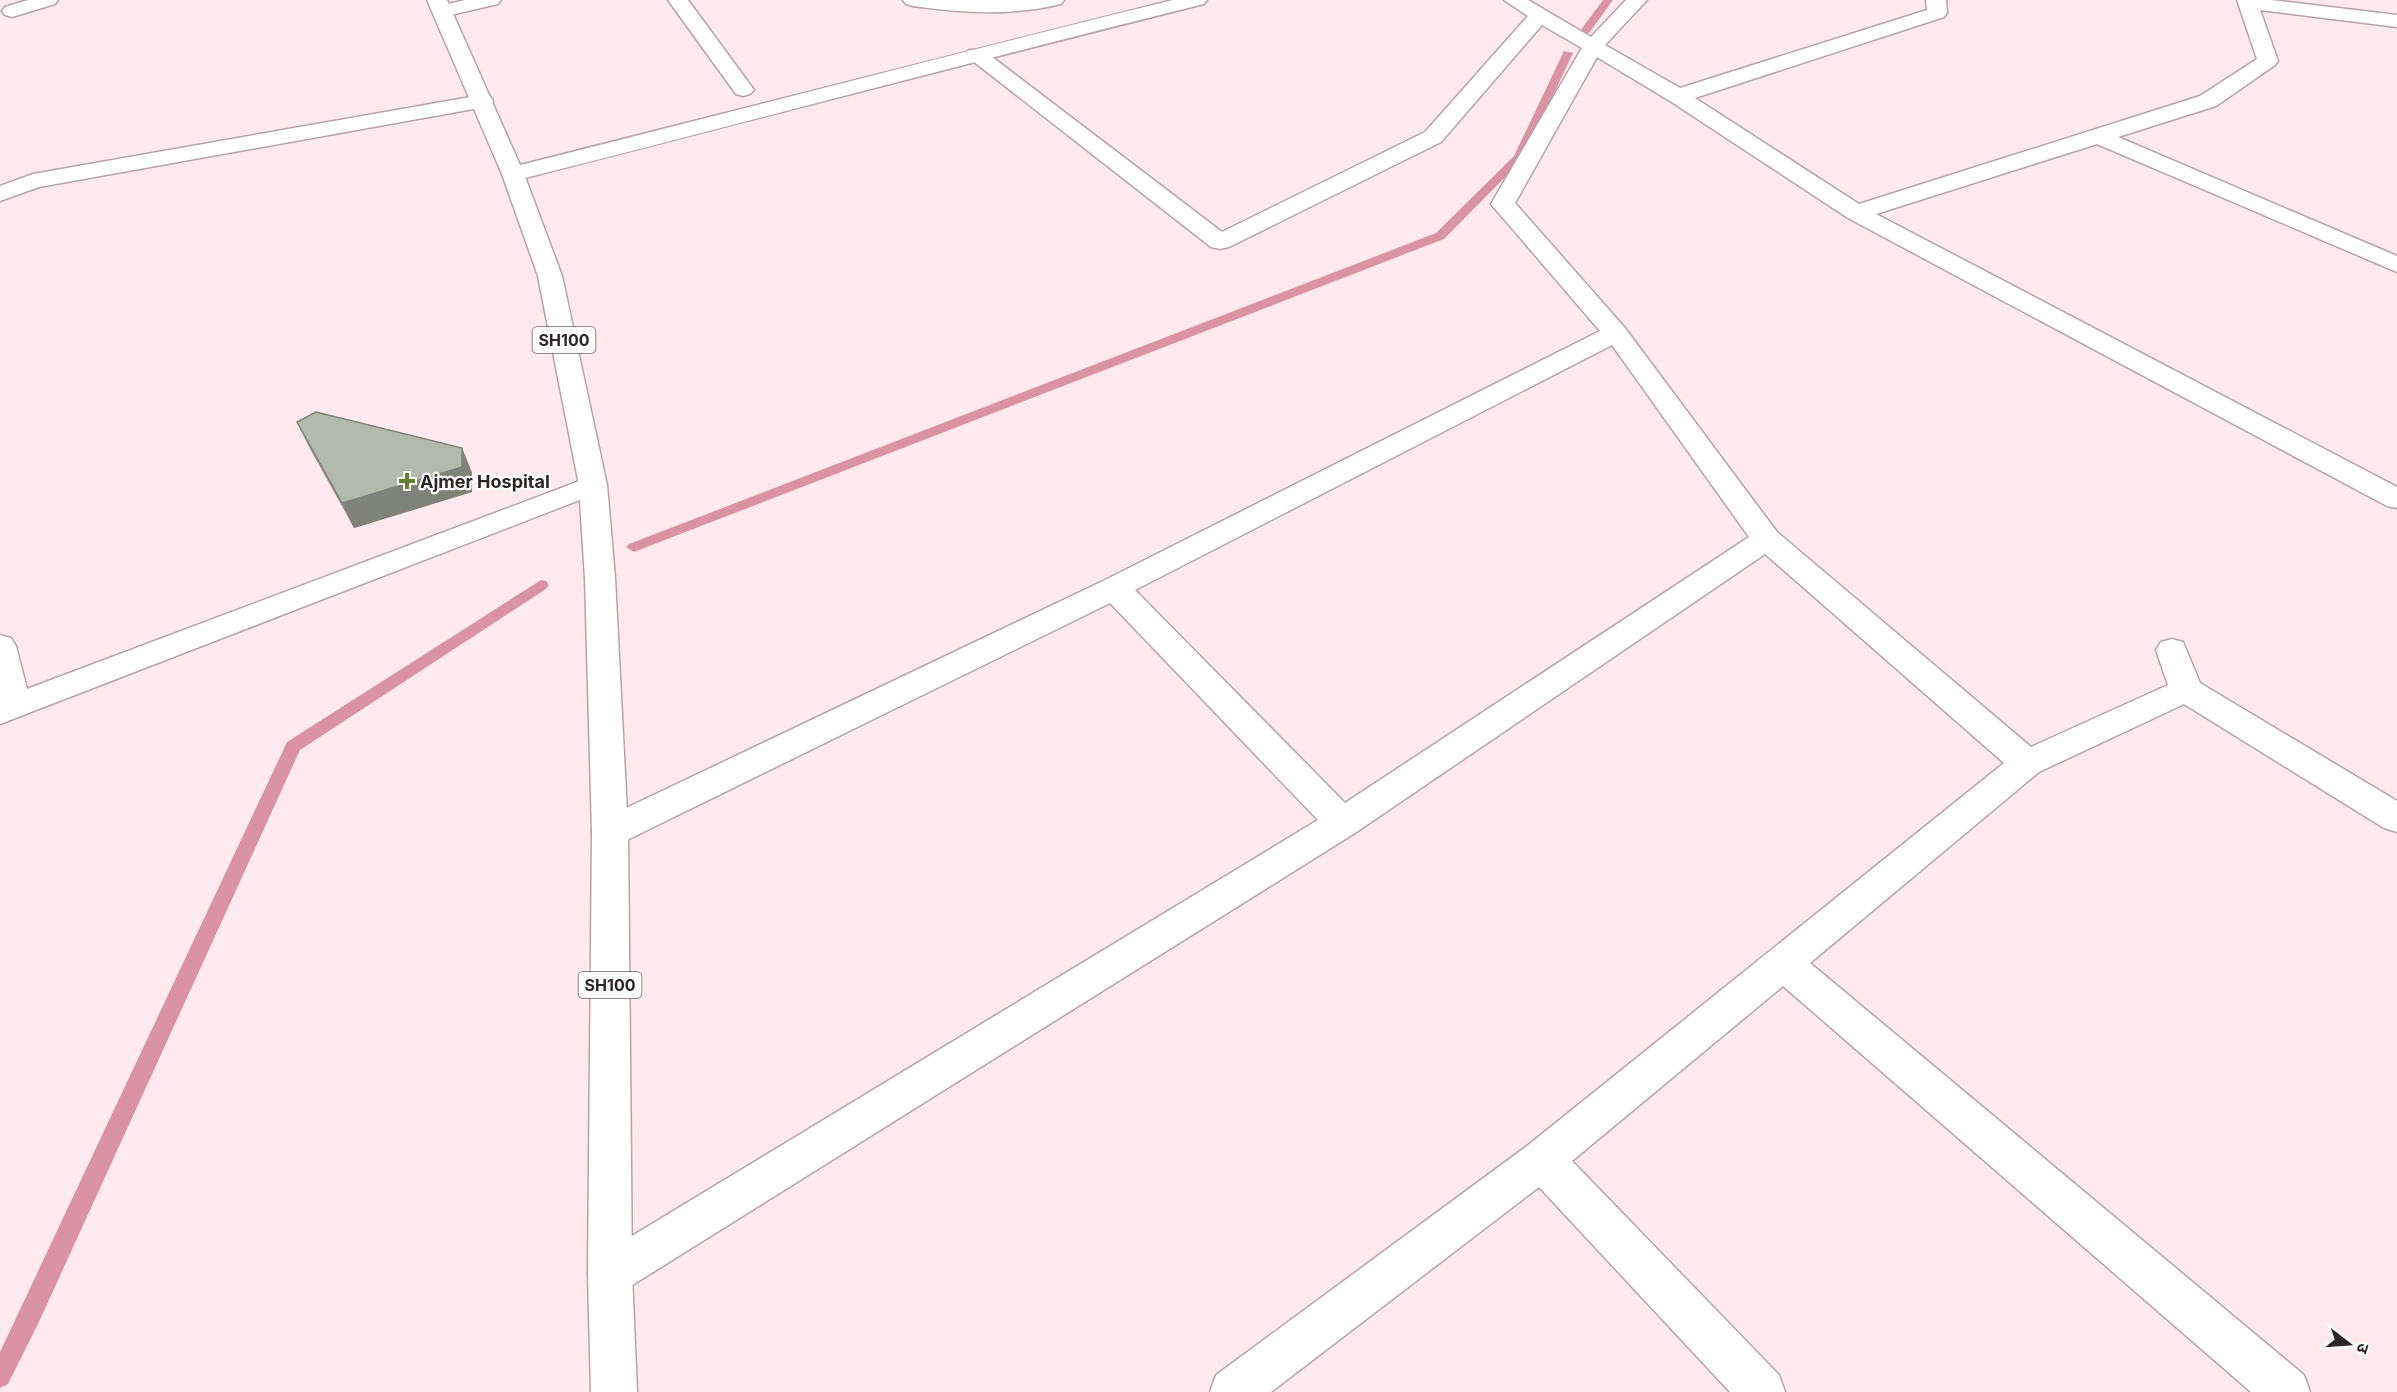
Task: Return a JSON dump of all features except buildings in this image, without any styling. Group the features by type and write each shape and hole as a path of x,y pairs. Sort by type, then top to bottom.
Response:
{"street":[{"path":"4,10 48,0"},
{"path":"490,0 440,5 513,174 870,84 976,54 1197,0"},
{"path":"678,0 743,90"},
{"path":"913,0 969,8 1005,8 1054,0"},
{"path":"1514,0 1678,96 1856,213 2397,499"},
{"path":"1637,0 1594,45 1503,204 1616,333 1766,538 2027,763"},
{"path":"1678,96 1937,13 1936,0"},
{"path":"1856,213 2208,101 2268,61 2248,1 2397,21"},
{"path":"976,54 1220,242 1433,136 1539,16"},
{"path":"0,194 33,180 482,102"},
{"path":"2098,136 2397,265"},
{"name":"SH100","path":"513,174 550,276 594,499 600,578 610,832 610,1274 614,1392"},
{"path":"610,832 1114,588 1616,333"},
{"path":"0,646 8,709 594,499"},
{"path":"610,1274 1342,823 1766,538"},
{"path":"1114,588 1342,823"},
{"path":"2172,650 2186,690 2397,818"},
{"path":"1233,1392 1542,1160 2027,763 2186,690"},
{"path":"1782,963 2287,1392"},
{"path":"1542,1160 1762,1392"}],"waterway":[{"path":"1585,31 1608,0"},
{"path":"634,547 1440,236 1519,157 1568,53"},
{"path":"0,1376 30,1316 293,746 541,585"}],"place":[{"name":"Ajmer Hospital","path":"407,481"}]}
